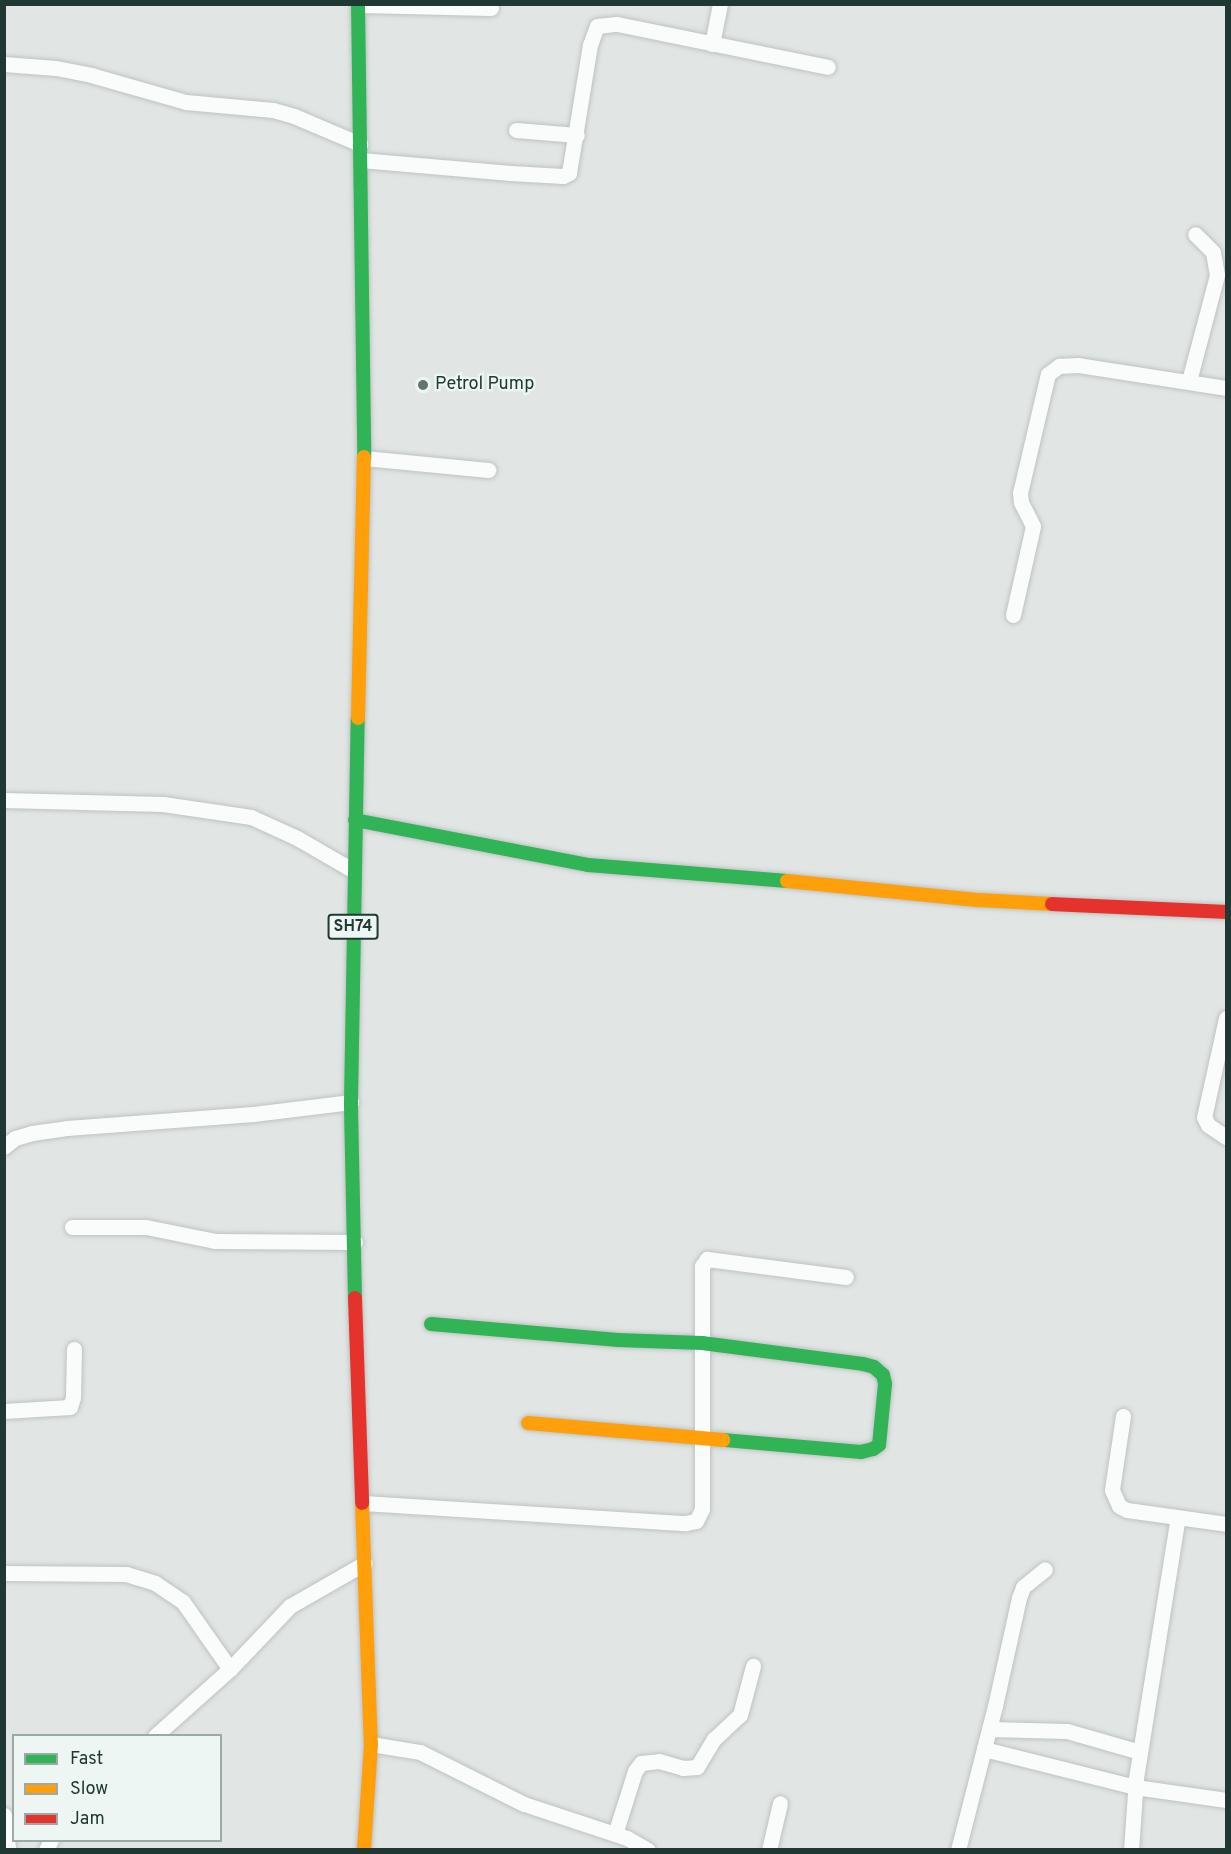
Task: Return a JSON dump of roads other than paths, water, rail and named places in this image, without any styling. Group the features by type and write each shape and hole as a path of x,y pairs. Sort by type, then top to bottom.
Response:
{"main road":[{"name":"SH74","path":"358,4 364,458 351,1102 371,1744 364,1850"},
{"path":"355,820 588,865 779,880 979,900 1227,912"},
{"path":"431,1324 618,1340 702,1343 863,1364 874,1367 883,1375 885,1384 882,1436 879,1445 873,1449 849,1452 702,1437 528,1424"}],"street":[{"path":"358,4 491,8"},
{"path":"712,44 720,4"},
{"path":"361,160 563,176 569,173 572,167 590,45 597,26 617,24 828,67"},
{"path":"4,64 74,72 186,102 273,110 294,116 360,144"},
{"path":"516,130 577,135"},
{"path":"1189,381 1217,274 1213,252 1195,234"},
{"path":"1013,615 1033,526 1020,493 1048,374 1059,366 1078,365 1227,388"},
{"path":"364,458 488,470"},
{"path":"4,800 163,804 251,817 297,838 354,871"},
{"path":"1227,1018 1204,1117 1208,1125 1227,1137"},
{"path":"4,1146 15,1138 32,1133 67,1128 253,1113 351,1102"},
{"path":"72,1227 146,1227 215,1240 355,1242"},
{"path":"363,1503 685,1523 696,1521 702,1509 702,1266 706,1259 846,1277"},
{"path":"4,1411 70,1407 73,1396 74,1350"},
{"path":"1123,1416 1112,1490 1115,1501 1127,1510 1227,1524"},
{"path":"1131,1850 1135,1787 1178,1516"},
{"path":"157,1734 230,1669 290,1606 365,1563"},
{"path":"958,1850 989,1729 1018,1598 1023,1587 1045,1569"},
{"path":"4,1573 126,1574 155,1583 183,1602 230,1669"},
{"path":"615,1834 635,1771 641,1763 659,1761 683,1768 697,1767 714,1739 740,1715 753,1666"},
{"path":"989,1729 1067,1731 1140,1752"},
{"path":"371,1744 420,1752 524,1804 615,1834 648,1850"},
{"path":"984,1749 1135,1787 1227,1800"},
{"path":"769,1850 780,1803"},
{"path":"4,1815 8,1850"}],"place":[{"name":"Petrol Pump","path":"423,385"}]}
